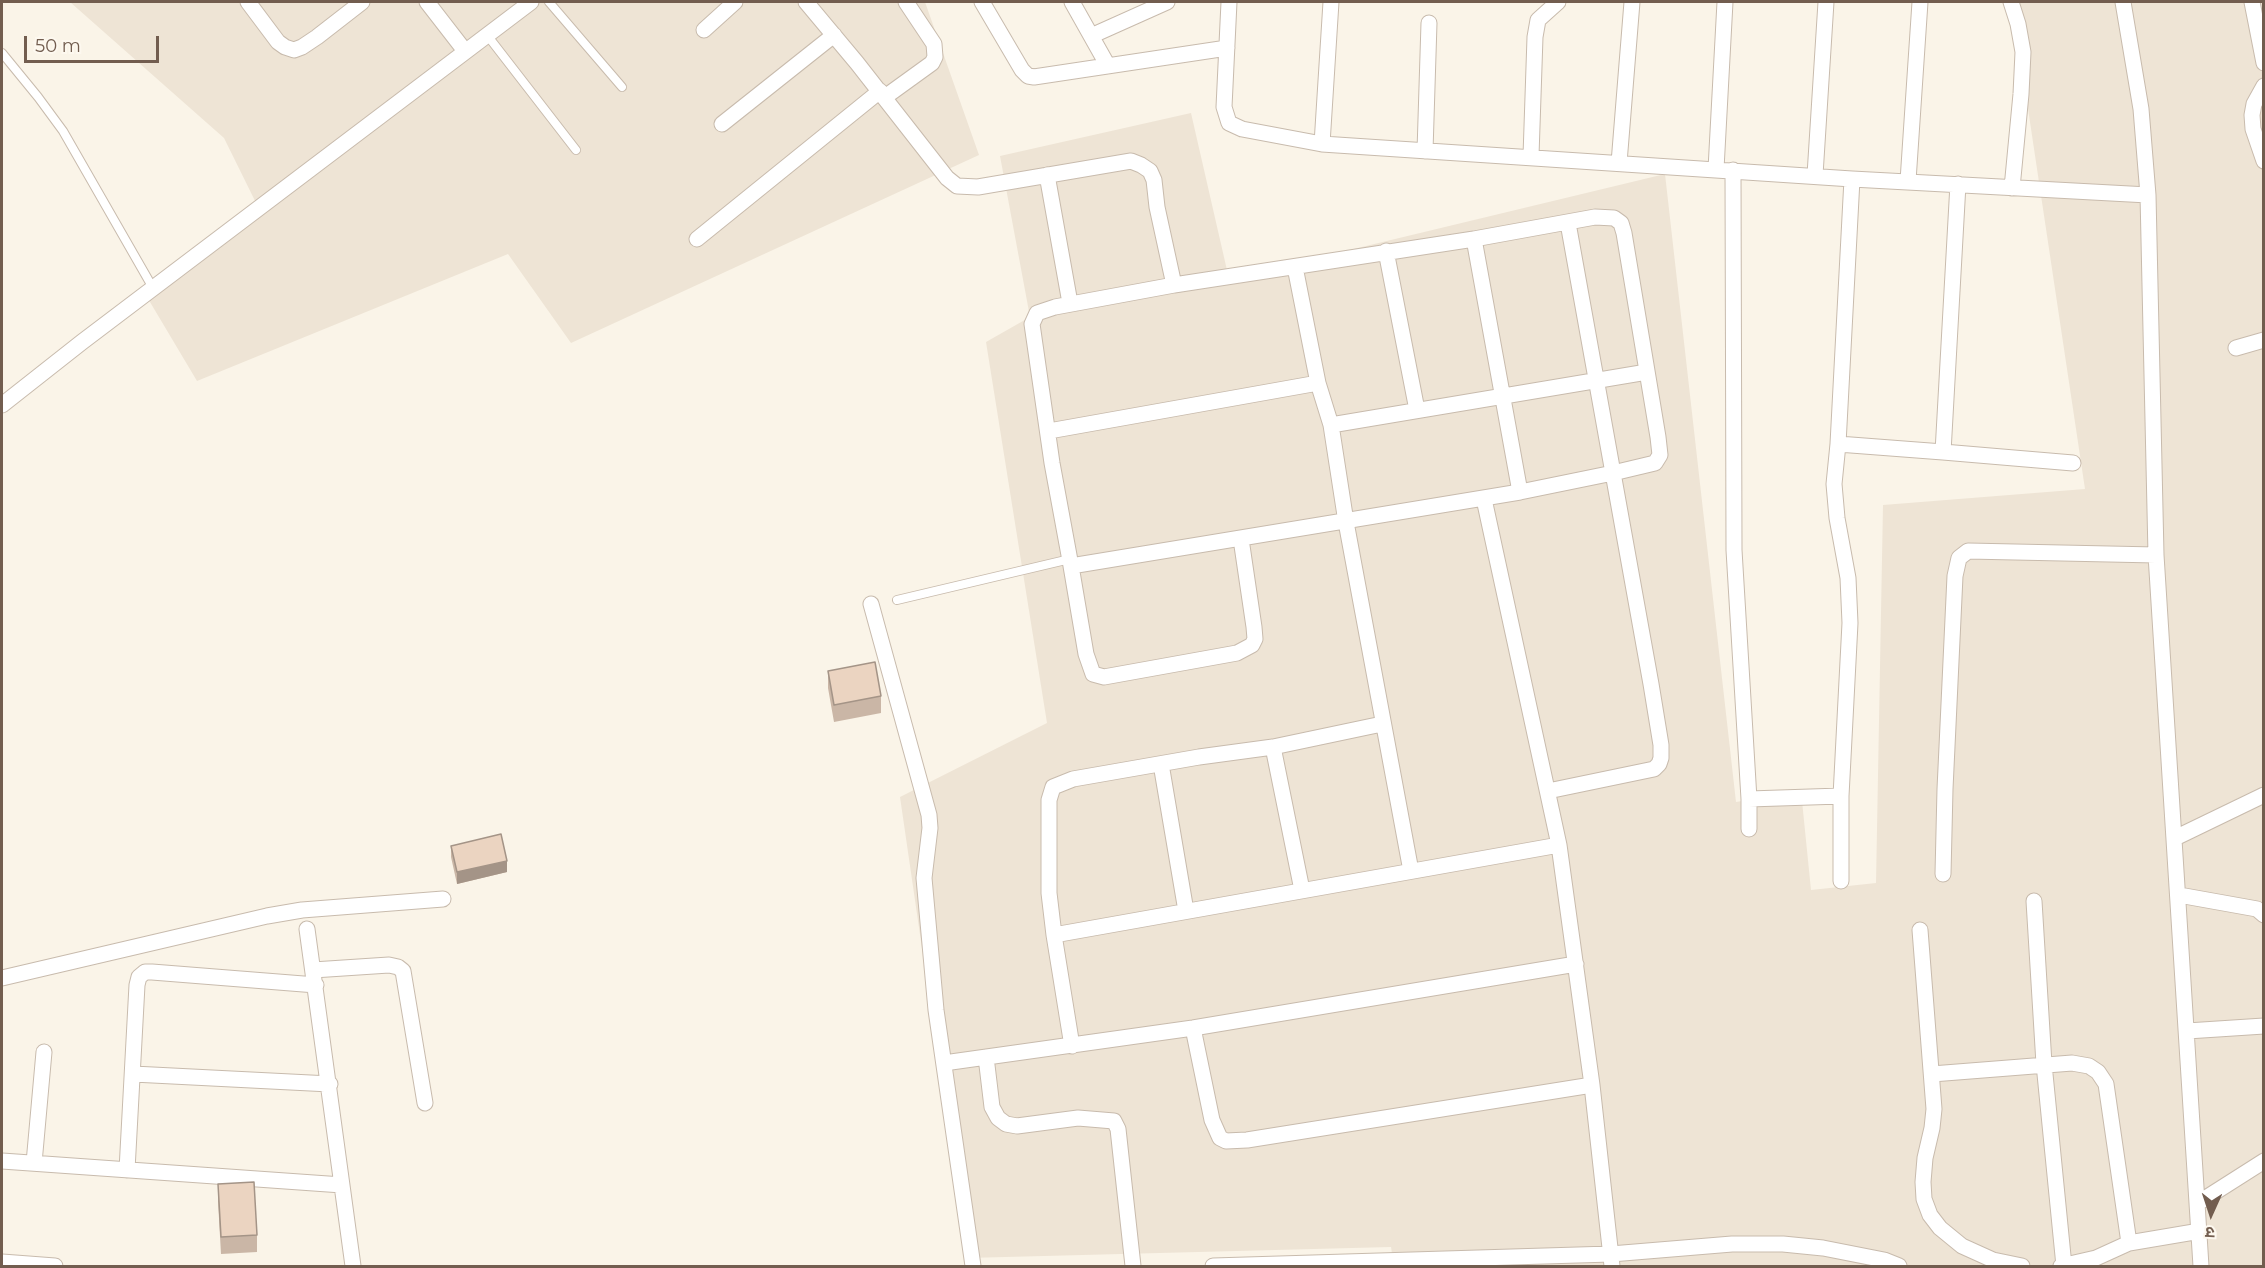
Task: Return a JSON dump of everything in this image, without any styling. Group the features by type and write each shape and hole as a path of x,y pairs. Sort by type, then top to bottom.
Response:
{"street":[{"path":"248,2 278,42 294,50 317,37 362,2"},
{"path":"427,2 465,51"},
{"path":"2,405 531,2"},
{"path":"704,30 735,2"},
{"path":"806,2 947,178 957,186 978,187 1131,161 1150,171 1154,180 1157,207 1174,285"},
{"path":"697,239 882,94 932,63 935,57 934,44 906,2"},
{"path":"982,2 1022,70 1028,76 1034,77 1227,48"},
{"path":"1072,2 1108,66"},
{"path":"1092,36 1167,2"},
{"path":"1229,2 1224,107 1229,123 1242,129 1322,144 1852,179 2148,195"},
{"path":"1322,144 1331,2"},
{"path":"1531,156 1535,37 1538,20 1558,2"},
{"path":"1619,163 1632,2"},
{"path":"1716,169 1725,2"},
{"path":"1815,176 1826,2"},
{"path":"1908,181 1920,2"},
{"path":"2011,2 2023,52 2012,188"},
{"path":"2124,2 2141,109 2148,195 2156,555 2201,1266"},
{"path":"2252,2 2264,63"},
{"path":"1425,151 1429,23"},
{"path":"722,124 834,35"},
{"path":"2264,86 2254,104 2252,115 2253,129 2264,161"},
{"path":"1733,170 1734,550 1749,829"},
{"path":"1047,175 1070,303"},
{"path":"1841,881 1841,796 1850,623 1848,578 1839,536 1834,483 1852,179"},
{"path":"1943,452 1958,184"},
{"path":"1071,563 1241,539 1484,499 1655,463 1660,455 1659,437 1621,223 1614,218 1595,217 1474,239 1174,285 1070,303 1037,313 1032,324 1048,431 1071,563 1089,665 1093,674 1104,677 1237,652 1252,645 1255,639 1254,627 1241,539"},
{"path":"1548,791 1654,769 1661,758 1651,684 1568,223"},
{"path":"1474,239 1520,492"},
{"path":"1386,251 1417,410"},
{"path":"1295,267 1318,383 1331,424 1346,522 1411,871"},
{"path":"2236,348 2264,340"},
{"path":"1331,424 1647,372"},
{"path":"1048,431 1318,383"},
{"path":"1838,444 2073,463"},
{"path":"1484,499 1559,845 1592,1085 1612,1260"},
{"path":"1943,874 1954,588 1956,563 1959,558 1968,551 2156,555"},
{"path":"871,604 929,815 930,828 924,878 936,1010 973,1266"},
{"path":"1072,1046 1049,893 1049,800 1053,787 1073,779 1273,747 1383,723"},
{"path":"1273,747 1302,890"},
{"path":"1161,764 1186,911"},
{"path":"2175,838 2264,795"},
{"path":"1749,799 1841,796"},
{"path":"1054,935 1559,845"},
{"path":"2179,895 2257,909 2264,915"},
{"path":"2,978 267,916 302,910 443,899"},
{"path":"2034,901 2044,1064 2063,1266 2096,1258 2129,1242 2200,1231"},
{"path":"308,929 353,1266"},
{"path":"1920,930 1934,1109 1925,1158 1924,1199 1930,1215 1940,1228 1962,1246 1993,1260 2022,1266"},
{"path":"944,1063 1192,1028 1576,964"},
{"path":"127,1170 137,985 139,977 145,972 315,978 382,965 398,967 403,971 425,1103"},
{"path":"2187,1031 2264,1026"},
{"path":"1192,1028 1212,1120 1220,1138 1226,1141 1247,1140 1592,1085"},
{"path":"34,1163 44,1052"},
{"path":"986,1057 992,1107 998,1118 1006,1124 1017,1126 1078,1118 1114,1120 1118,1128 1133,1266"},
{"path":"1932,1074 2078,1063 2089,1066 2103,1077 2106,1084 2129,1242"},
{"path":"133,1074 330,1084"},
{"path":"2,1161 342,1185"},
{"path":"2198,1203 2264,1161"},
{"path":"1213,1266 1612,1260 1732,1244 1782,1244 1823,1248 1884,1260 1899,1266"},
{"path":"2,1262 55,1266"}],"lane":[{"path":"549,2 622,87"},
{"path":"487,35 576,150"},
{"path":"2,53 63,131 153,288"},
{"path":"897,600 1071,563"}],"shaded area":[{"path":"70,2 925,2 979,155 571,343 508,254 197,381 147,297 262,215 224,138"},
{"path":"2012,2 2263,2 2263,1266 1394,1266 1391,1247 967,1258 900,797 1047,723 986,342 1030,317 1000,156 1191,113 1229,279 1665,174 1736,802 1801,791 1811,890 1876,883 1883,505 2085,489"}],"building":[{"path":"875,662 881,696 834,705 828,671"},
{"path":"501,834 507,861 457,872 451,846"},
{"path":"254,1182 257,1235 221,1237 218,1184"}]}
